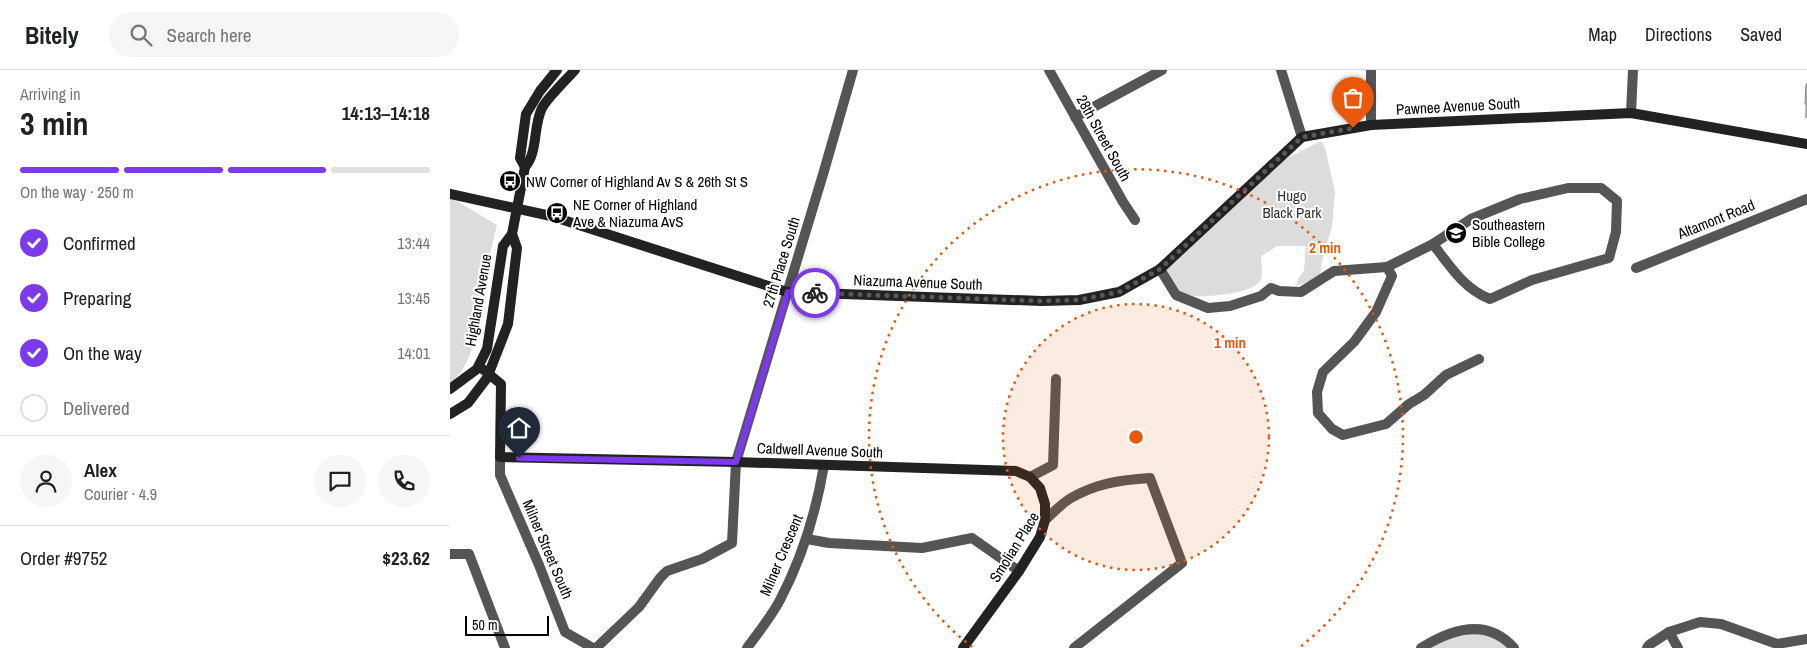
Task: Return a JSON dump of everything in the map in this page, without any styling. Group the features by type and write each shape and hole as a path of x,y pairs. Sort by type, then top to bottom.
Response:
{"street":[{"name":"Highland Avenue","path":"526,167 520,158 526,114 540,91 557,70"},
{"name":"Highland Avenue","path":"450,389 477,369 487,349 503,246 512,234 526,167 532,160 535,133 542,108 575,70"},
{"name":"27th Place South","path":"595,648 639,607 667,571 702,559 732,543 736,462 853,70"},
{"name":"28th Street South","path":"1049,70 1135,220"},
{"path":"1075,117 1162,70"},
{"path":"1281,70 1302,137 1160,269 1176,295 1208,308 1230,306 1261,296 1271,288 1279,291 1301,292 1334,271 1389,272 1471,219 1520,199 1568,188 1601,188 1617,201 1616,232 1609,258 1532,280 1490,299 1476,294 1433,244"},
{"path":"1371,70 1371,125"},
{"path":"1631,113 1633,70"},
{"name":"Pawnee Avenue South","path":"1302,137 1371,125 1631,113 1807,144"},
{"name":"Niazuma Avenue South","path":"450,194 551,216 788,292 1042,301 1079,300 1119,292 1160,269"},
{"name":"Altamont Road","path":"1636,268 1807,199"},
{"name":"Highland Avenue","path":"450,414 468,403 489,374 508,324 517,248 512,234"},
{"path":"1389,272 1376,312 1354,342 1323,372 1317,392 1318,413 1332,430 1343,435 1386,424 1409,404 1424,395 1446,375 1479,359"},
{"name":"Milner Street South","path":"478,366 501,384 500,475 566,632 595,648"},
{"path":"1045,520 1045,504 1040,488 1030,477 1053,465 1056,379"},
{"name":"Caldwell Avenue South","path":"500,457 1016,471 1030,477"},
{"name":"Milner Crescent","path":"747,648 779,602 807,539 818,499 824,465"},
{"name":"Smolian Place","path":"963,648 1019,571 1040,537 1045,520 1070,498 1090,489 1117,480 1150,478 1182,563 1074,648"},
{"path":"807,539 829,543 922,548 972,538 1019,571"},
{"path":"450,554 469,554 505,648"},
{"path":"1647,648 1669,632 1700,622 1721,624 1778,646 1807,639"},
{"path":"1421,648 1433,640 1462,629 1481,629 1498,634 1514,648"},
{"path":"1669,632 1678,648"}],"green space":[{"name":"Hugo Black Park","path":"1322,142 1325,148 1335,192 1332,226 1320,275 1313,280 1296,286 1298,279 1304,271 1306,246 1277,246 1261,256 1261,279 1250,288 1210,296 1194,296 1179,292 1170,279 1166,268 1282,161"},
{"path":"450,197 497,225 488,262 475,338 466,363 450,384"},
{"path":"1465,633 1488,634 1509,648 1429,648 1438,641"}],"building":[{"path":"1806,84 1807,104 1805,104"}],"way so far":[{"path":"815,293 1042,301 1079,300 1119,292 1160,269 1302,137 1353,128"}],"place":[{"name":"NW Corner of Highland Av S & 26th St S","path":"510,181"},
{"name":"NE Corner of Highland Ave & Niazuma AvS","path":"557,213"},
{"name":"Southeastern Bible College","path":"1456,233"}],"route":[{"path":"519,458 736,462 788,292 815,293"}]}
